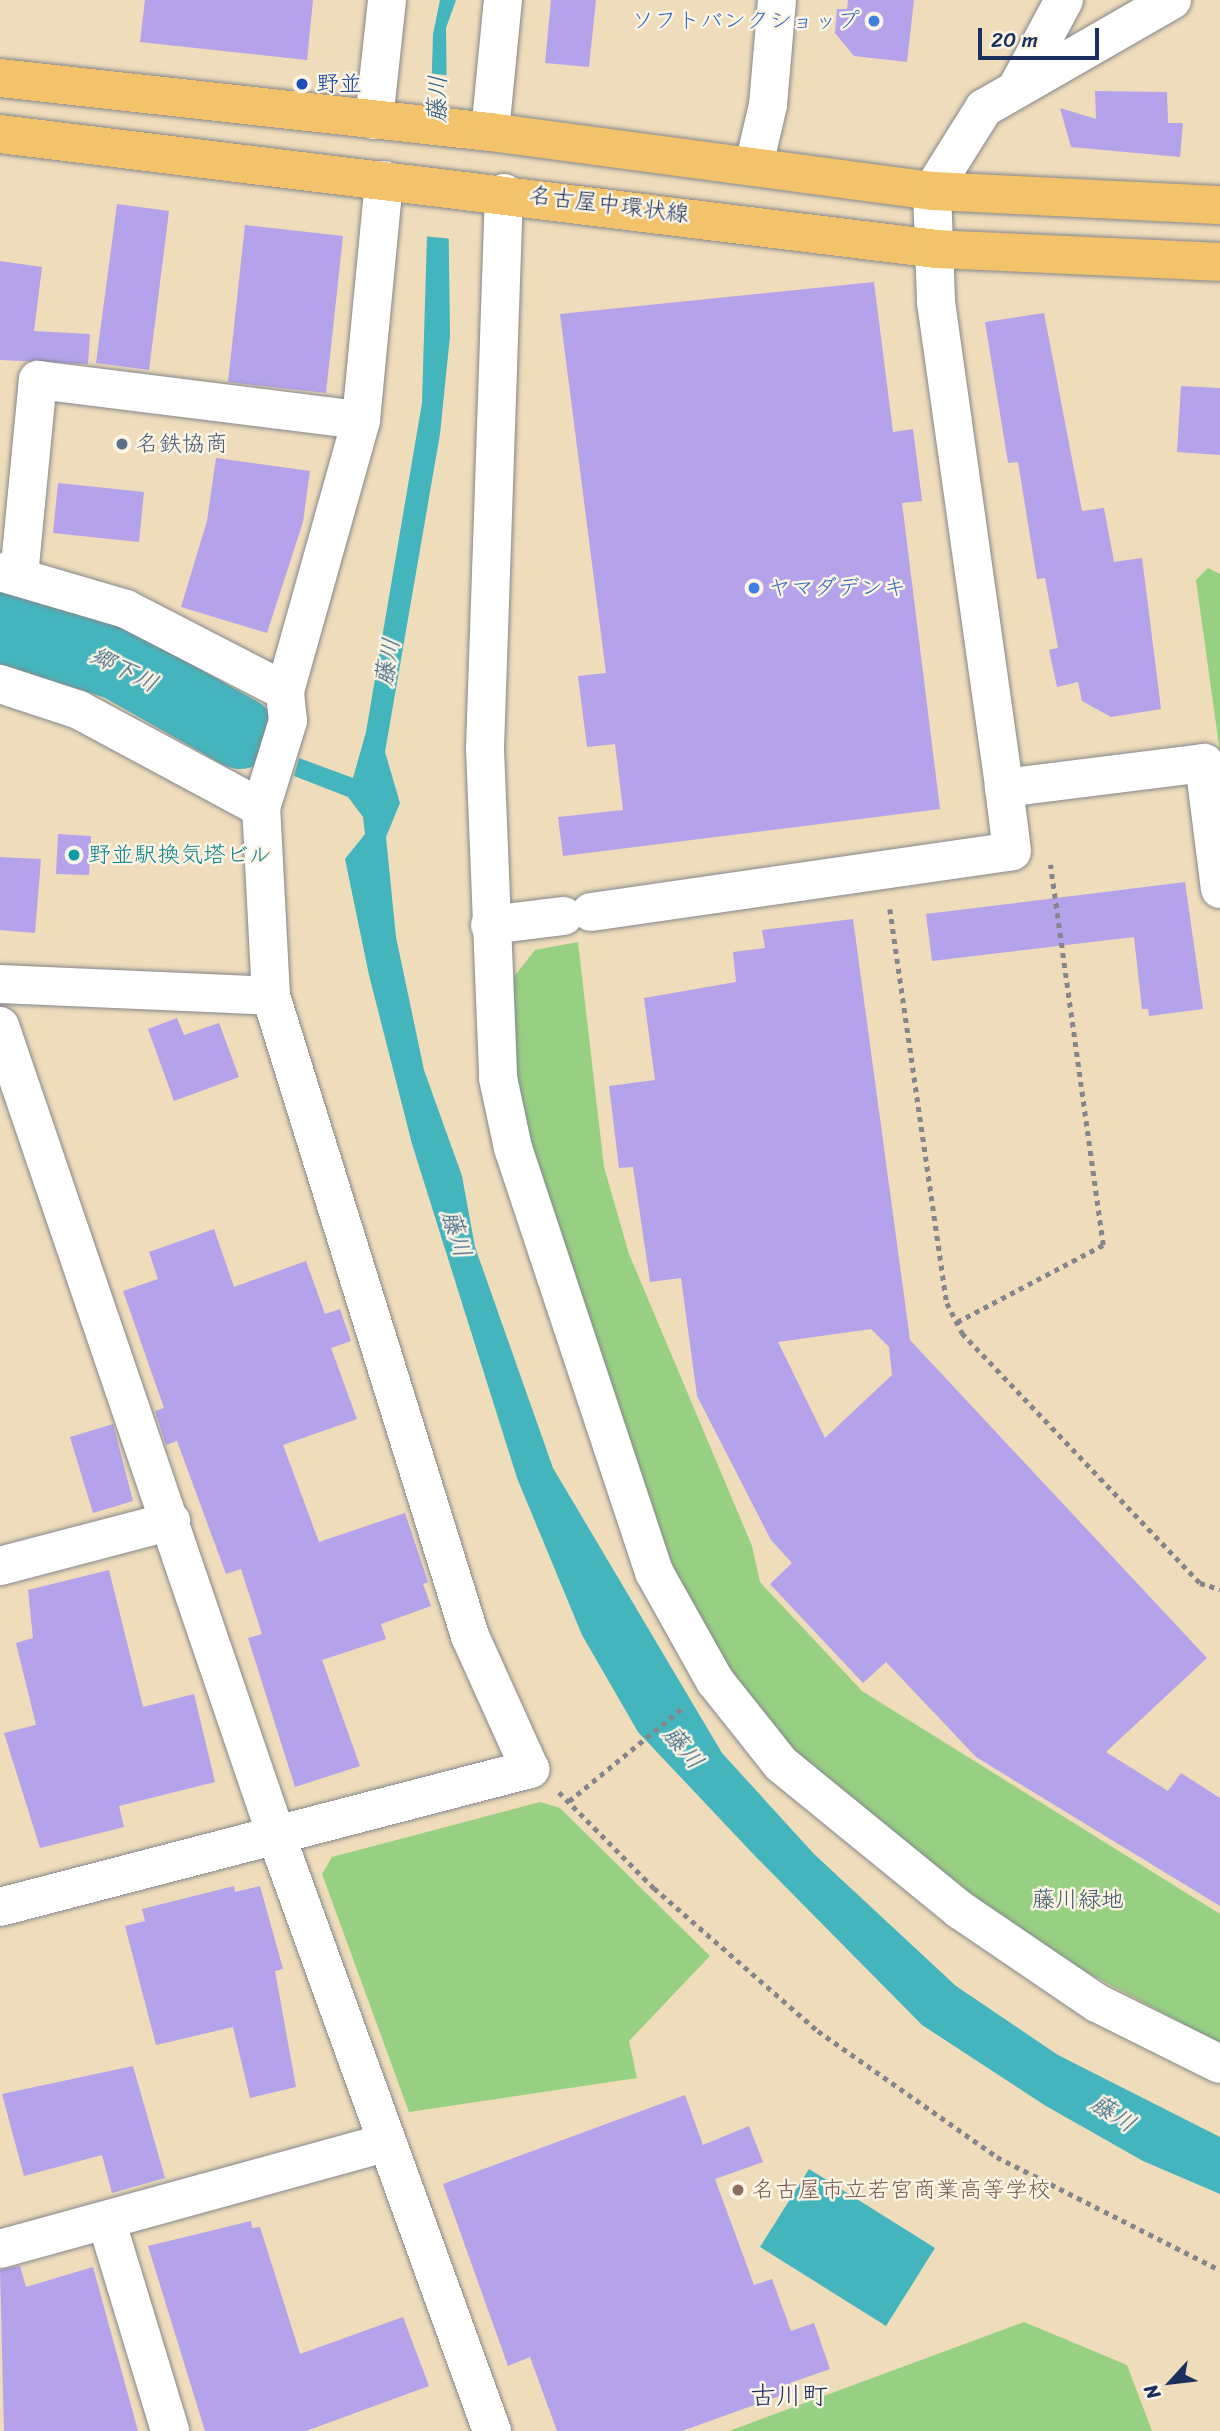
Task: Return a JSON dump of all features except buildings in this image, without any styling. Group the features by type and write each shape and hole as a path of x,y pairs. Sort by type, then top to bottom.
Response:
{"main road":[{"path":"0,78 486,131 932,191 1220,205"},
{"name":"名古屋中環状線","path":"0,134 494,191 936,249 1220,262"}],"street":[{"path":"385,121 387,0"},
{"path":"486,131 503,0"},
{"path":"754,165 768,105 777,0"},
{"path":"1019,84 1064,0"},
{"path":"490,925 885,872 1012,852 936,302 932,191 984,108 1019,84 1172,0"},
{"path":"0,1907 530,1769 470,1636 271,996 261,808 288,722 285,691 361,419 391,181"},
{"path":"494,191 485,722 490,925 498,1078 513,1148 654,1572 715,1681 781,1764 960,1910 1097,2003 1220,2064"},
{"path":"285,691 126,609 10,574 38,380 361,419"},
{"path":"0,684 79,710 261,808"},
{"path":"1004,788 1204,763 1220,889"},
{"path":"0,984 271,996"},
{"path":"0,1026 172,1521 276,1835 384,2143 492,2431"},
{"path":"0,1566 172,1521"},
{"path":"0,2249 107,2223 384,2143"},
{"path":"107,2223 170,2431"}],"path":[{"path":"957,1322 1102,1245 1049,859"},
{"path":"885,872 947,1303 957,1322 1200,1583 1220,1589"},
{"path":"569,1801 715,1681"},
{"path":"530,1769 569,1801 663,1896 818,2031 997,2157 1220,2270"}],"green space":[{"path":"1208,568 1220,574 1220,753 1196,580"},
{"name":"藤川緑地","path":"578,942 604,1167 629,1254 752,1546 760,1582 862,1691 1220,1914 1220,2043 1033,1944 826,1785 774,1730 729,1669 678,1581 530,1141 514,1059 513,978 535,950"},
{"path":"540,1802 560,1808 710,1956 629,2041 637,2078 409,2112 322,1874 332,1857"},
{"path":"1024,2322 1127,2365 1152,2431 729,2431"}],"water":[{"name":"藤川","path":"440,0 456,0 446,28 450,336 440,434 385,752 400,803 386,837 396,937 424,1070 462,1176 475,1247 553,1468 722,1753 814,1854 956,1986 1058,2055 1220,2137 1220,2194 1143,2161 1046,2106 922,2025 755,1856 638,1732 582,1635 517,1478 412,1144 369,975 345,859 365,834 363,817 348,797 294,776 299,758 353,778 366,732 422,403 433,34"},
{"path":"809,2169 935,2248 886,2326 760,2247"}],"pier":[{"path":"428,73 452,76 453,239 423,236"}],"waterway":[{"name":"郷下川","path":"0,626 118,664 240,733"}],"place":[{"name":"ソフトバンクショップ","path":"874,21"},
{"name":"野並","path":"302,84"},
{"name":"名鉄協商","path":"122,444"},
{"name":"ヤマダデンキ","path":"754,588"},
{"name":"野並駅換気塔ビル","path":"74,855"},
{"name":"名古屋市立若宮商業高等学校","path":"738,2190"}],"district":[{"name":"古川町","path":"789,2396"}]}
